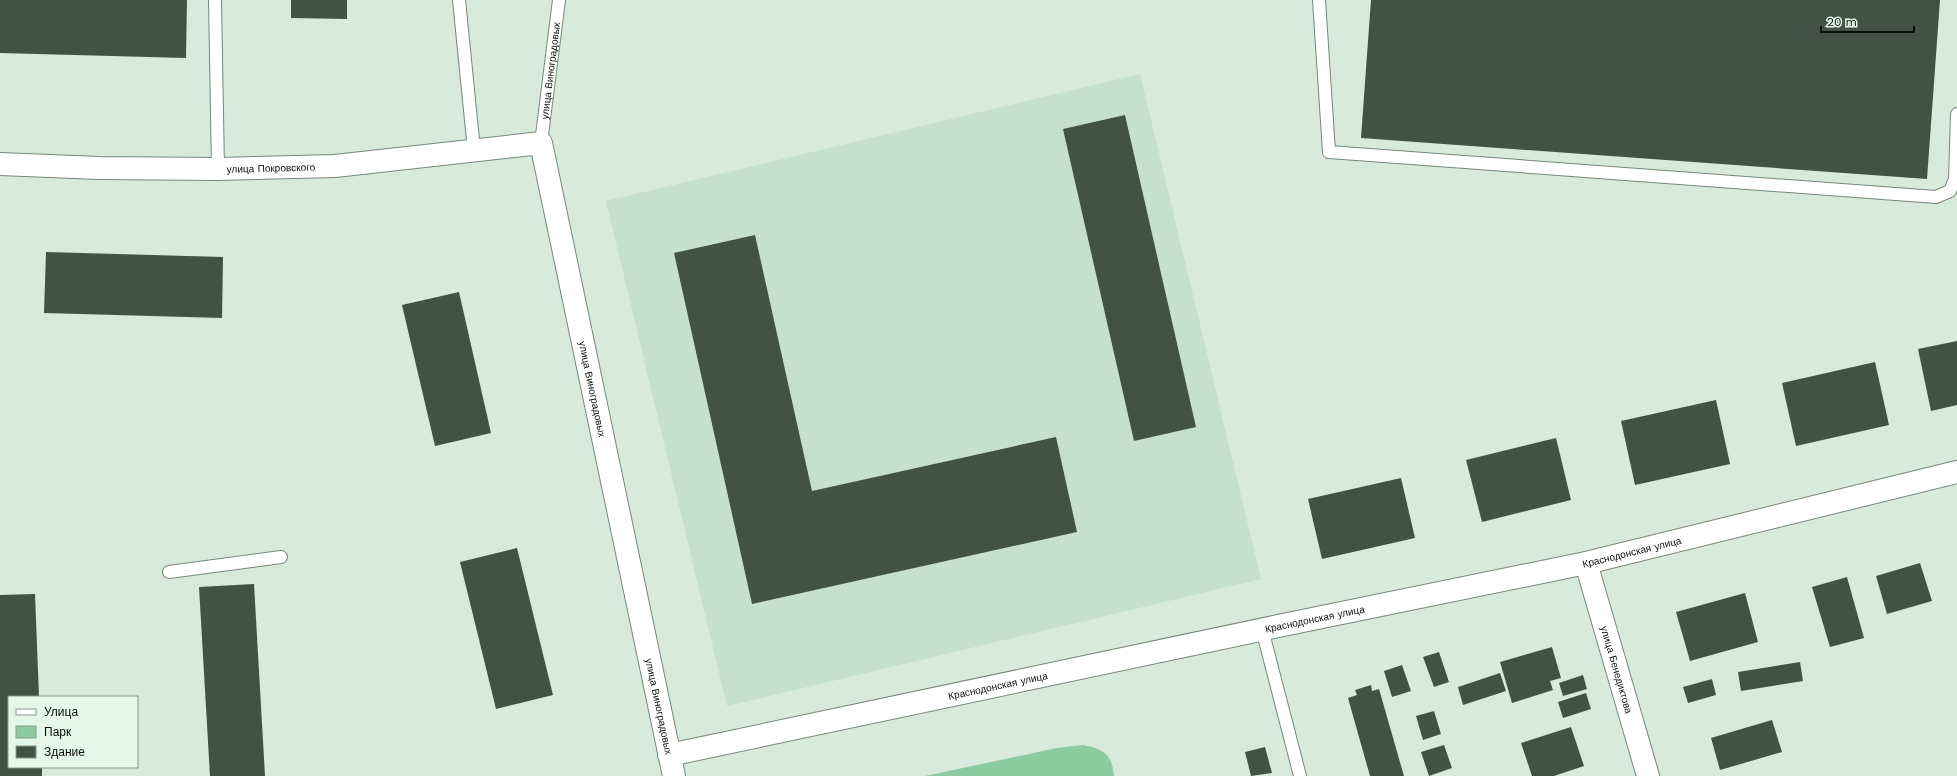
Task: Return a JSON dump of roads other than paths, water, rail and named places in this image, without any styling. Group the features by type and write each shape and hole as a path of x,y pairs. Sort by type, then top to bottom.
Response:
{"street":[{"name":"улица Покровского","path":"0,164 99,168 218,169 335,166 541,143"},
{"name":"улица Виноградовых","path":"541,143 674,776"},
{"name":"Краснодонская улица","path":"669,755 1262,629 1586,563 1957,472"},
{"name":"улица Бенедиктова","path":"1586,563 1648,776"}],"lane":[{"path":"215,0 218,169"},
{"path":"459,0 474,150"},
{"name":"улица Виноградовых","path":"541,143 559,0"},
{"path":"1319,0 1329,152 1936,197 1950,191 1955,179 1957,114"},
{"path":"169,572 282,557"},
{"path":"1262,629 1300,776"}]}
